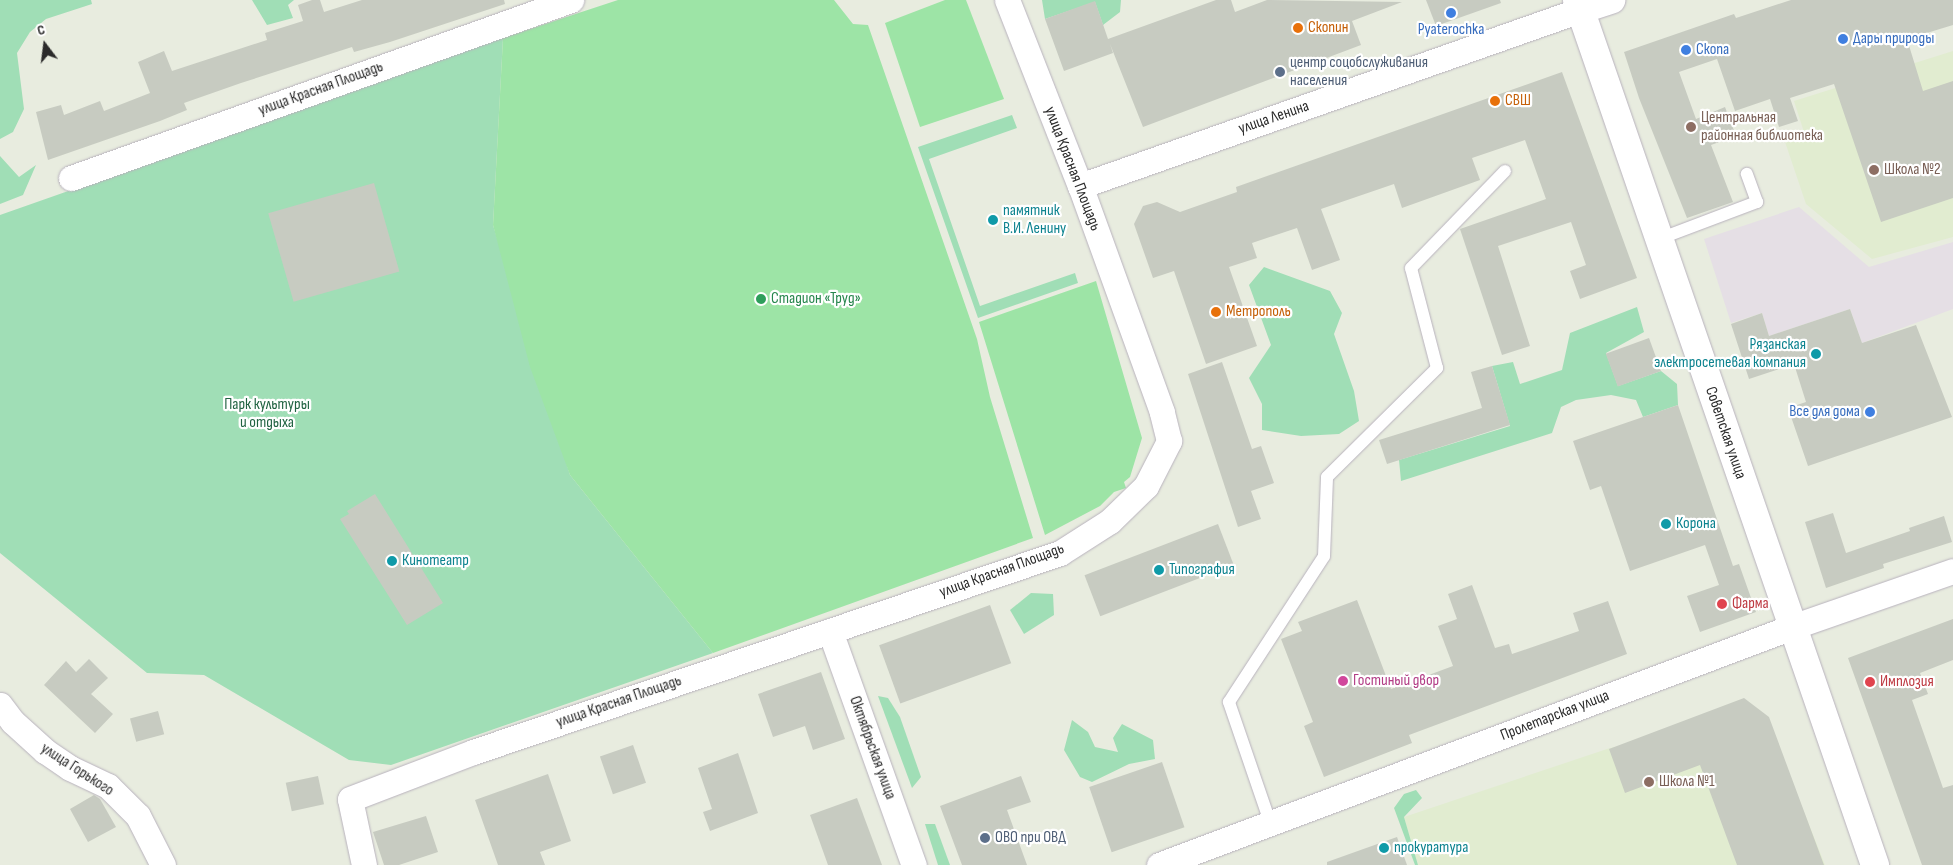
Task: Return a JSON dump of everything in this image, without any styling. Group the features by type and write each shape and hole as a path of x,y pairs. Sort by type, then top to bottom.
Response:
{"street":[{"name":"улица Красная Площадь","path":"71,178 571,0"},
{"name":"улица Красная Площадь","path":"364,865 350,799 473,752 1060,553 1110,521 1146,486 1169,441 1162,412 1080,186 1007,0"},
{"name":"улица Ленина","path":"1080,186 1578,5 1610,0"},
{"name":"Советская улица","path":"1578,5 1875,865"},
{"name":"Пролетарская улица","path":"1159,865 1792,627 1953,571"},
{"name":"Октябрьская улица","path":"830,631 914,865"},
{"name":"улица Горького","path":"0,705 45,751 70,768 108,786 138,816 163,865"}],"lane":[{"path":"1270,822 1229,702 1324,556 1327,477 1437,368 1410,268 1505,171"},
{"path":"1658,239 1757,202 1747,174"}],"shaded area":[{"name":"Школа №2","path":"1953,51 1953,237 1872,259 1806,204 1783,136 1803,129 1794,101"},
{"name":"Рязанская электросетевая компания","path":"1799,207 1869,267 1953,242 1953,309 1862,343 1850,309 1769,336 1762,313 1731,323 1704,239"},
{"name":"Школа №1","path":"1767,719 1825,865 1418,865 1404,817 1610,748"}],"green space":[{"path":"0,0 91,0 92,4 46,19 30,32 17,53 24,109 13,132 0,139"},
{"path":"252,0 294,0 288,5 293,18 267,25"},
{"name":"Стадион «Труд»","path":"618,0 834,0 853,24 868,25 977,339 990,397 1033,538 713,653 570,475 530,367 493,225 503,38"},
{"path":"945,0 966,0 1004,99 920,127 885,23"},
{"path":"1042,0 1121,0 1120,12 1103,25 1095,2 1045,19"},
{"name":"Парк культуры и отдыха","path":"503,38 493,225 570,475 713,653 391,765 349,760 204,675 147,673 0,553 0,215"},
{"path":"1012,115 1017,128 929,159 980,306 1075,273 1078,283 978,318 918,147"},
{"path":"0,156 19,177 36,165 23,195 0,204"},
{"path":"1264,267 1330,291 1342,313 1334,334 1354,391 1359,421 1339,434 1301,436 1262,430 1262,404 1249,378 1271,345 1249,285"},
{"path":"1096,281 1142,438 1130,477 1124,482 1126,488 1114,492 1100,506 1045,535 979,322"},
{"path":"1637,307 1644,332 1606,353 1618,386 1661,371 1677,384 1678,405 1643,417 1636,400 1611,395 1576,400 1561,407 1552,433 1401,481 1399,460 1510,426 1492,366 1513,362 1520,384 1562,370 1570,333"},
{"path":"1031,593 1053,594 1054,615 1024,634 1010,610"},
{"path":"878,696 888,698 900,717 921,777 912,788"},
{"path":"1072,720 1088,732 1095,747 1118,752 1113,738 1122,724 1153,740 1155,759 1129,764 1092,782 1080,777 1064,750"},
{"path":"1416,790 1422,798 1404,817 1418,865 1415,865 1394,808 1404,794"},
{"path":"925,824 935,824 950,865 938,865"}],"building":[{"path":"312,0 320,0 324,12 362,0 504,0 505,4 390,42 354,52 352,47 241,83 184,103 187,110 160,121 48,160 36,112 61,105 64,115 100,101 104,111 150,93 138,62 164,51 172,71 267,40 265,33 303,21 298,5"},
{"path":"1216,0 1231,0 1235,12 1267,0 1402,2 1352,21 1361,45 1143,127 1110,44 1113,53 1064,71 1045,19 1095,1 1108,39"},
{"name":"Pyaterochka","path":"1426,0 1500,0 1501,3 1436,26"},
{"path":"1791,0 1953,0 1953,25 1907,39 1923,91 1953,81 1953,198 1881,222 1834,84 1790,98 1798,121 1779,127 1770,99 1735,111 1717,59 1679,72 1696,119 1725,107 1736,136 1711,145 1733,202 1687,218 1639,98 1624,52 1734,14 1736,18"},
{"path":"1562,72 1637,278 1580,299 1570,271 1586,265 1571,222 1498,246 1530,346 1502,355 1460,229 1546,199 1525,140 1472,158 1480,180 1402,208 1394,184 1321,209 1340,260 1312,270 1297,228 1252,243 1257,258 1229,267 1257,346 1206,364 1174,271 1153,278 1134,224 1143,206 1157,202 1180,212 1237,192 1236,187"},
{"path":"374,183 399,271 294,302 268,213"},
{"path":"1850,309 1862,343 1916,325 1952,417 1808,466 1788,408 1806,402 1794,364 1749,379 1731,324 1762,313 1769,336"},
{"path":"1649,338 1661,371 1618,387 1606,354"},
{"path":"1222,362 1252,449 1261,446 1274,483 1251,491 1261,519 1238,527 1188,374"},
{"path":"1492,366 1510,425 1387,464 1379,440 1482,408 1471,372"},
{"path":"1678,405 1733,566 1739,564 1756,612 1700,632 1687,596 1719,585 1705,545 1630,571 1601,486 1590,490 1573,441"},
{"name":"Кинотеатр","path":"375,494 443,603 407,625 340,519 349,514 347,511"},
{"path":"1833,513 1846,553 1910,531 1909,528 1944,516 1952,542 1883,564 1884,568 1826,588 1805,522"},
{"name":"Типография","path":"1218,524 1234,565 1100,616 1084,575"},
{"path":"1472,585 1495,648 1509,644 1512,654 1579,631 1573,613 1608,601 1627,654 1409,735 1412,743 1324,777 1304,726 1313,722 1281,639 1302,631 1298,622 1357,600 1391,689 1453,666 1438,626 1457,619 1448,594"},
{"path":"990,605 1011,663 900,704 879,645"},
{"path":"1953,619 1953,660 1920,673 1928,694 1912,700 1943,788 1953,785 1953,865 1922,865 1848,658"},
{"path":"89,659 108,678 91,694 113,714 95,733 44,685 66,661 76,672"},
{"path":"821,672 845,739 813,750 805,726 773,737 758,694"},
{"path":"1744,698 1769,717 1824,865 1737,865 1700,765 1625,793 1609,749"},
{"path":"158,711 164,734 136,742 130,719"},
{"path":"633,745 646,783 613,794 600,756"},
{"path":"738,753 758,813 710,831 703,812 712,809 698,768"},
{"path":"1162,762 1184,827 1112,852 1089,787"},
{"path":"548,774 571,841 540,852 545,865 498,865 475,800"},
{"path":"318,776 324,804 292,811 286,783"},
{"name":"ОВО при ОВД","path":"1021,776 1031,802 1007,810 1027,865 962,865 940,806"},
{"path":"94,795 100,799 116,827 88,842 70,809"},
{"path":"857,798 882,865 828,865 810,815"},
{"path":"426,816 438,852 399,865 384,865 373,832"},
{"name":"прокуратура","path":"1397,837 1407,865 1327,865 1327,862"}],"place":[{"name":"Pyaterochka","path":"1451,13"},
{"name":"Скопин","path":"1298,28"},
{"name":"Дары природы","path":"1843,39"},
{"name":"Скопа","path":"1686,50"},
{"name":"центр соцобслуживания населения","path":"1280,72"},
{"name":"СВШ","path":"1495,101"},
{"name":"Центральная районная библиотека","path":"1691,127"},
{"name":"Школа №2","path":"1874,170"},
{"name":"памятник В.И. Ленину","path":"993,220"},
{"name":"Стадион «Труд»","path":"761,299"},
{"name":"Метрополь","path":"1216,312"},
{"name":"Рязанская электросетевая компания","path":"1816,354"},
{"name":"Все для дома","path":"1870,412"},
{"name":"Корона","path":"1666,524"},
{"name":"Кинотеатр","path":"392,561"},
{"name":"Типография","path":"1159,570"},
{"name":"Фарма","path":"1722,604"},
{"name":"Гостиный двор","path":"1343,681"},
{"name":"Имплозия","path":"1870,682"},
{"name":"Школа №1","path":"1649,782"},
{"name":"ОВО при ОВД","path":"985,838"},
{"name":"прокуратура","path":"1384,848"}]}
